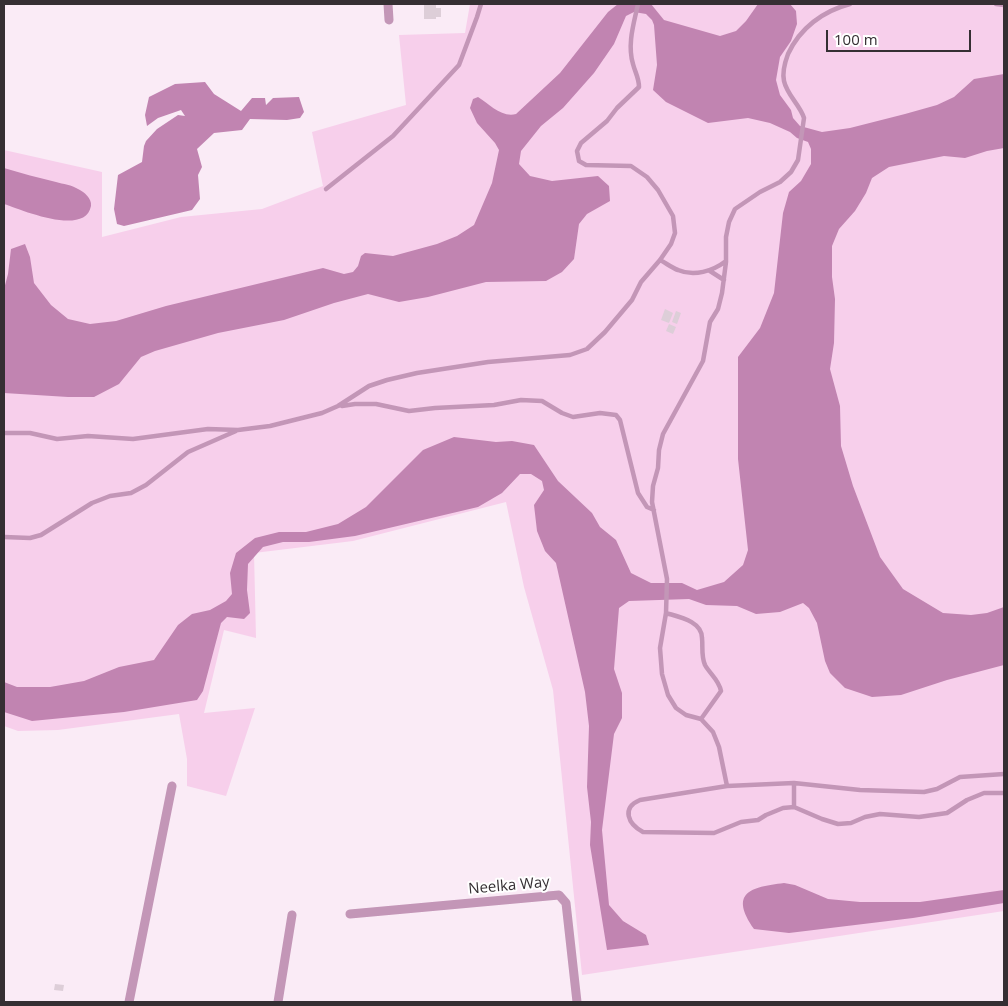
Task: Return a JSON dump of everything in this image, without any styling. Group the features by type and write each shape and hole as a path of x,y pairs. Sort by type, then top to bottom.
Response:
{"street":[{"path":"388,4 389,20"},
{"path":"129,1002 172,786"},
{"name":"Neelka Way","path":"350,914 560,895 566,903 577,1002"},
{"path":"278,1002 292,915"}],"lane":[{"path":"326,189 393,136 459,65 481,4"},
{"path":"4,433 30,433 57,439 88,436 133,439 208,429 238,430 270,426 322,413 338,406 369,386 402,376 488,362 570,355 587,350 632,300 642,282 671,244 675,232 673,216 658,190 647,177 631,166 586,165 579,161 577,151 581,143 607,121 616,108 639,87 639,79 633,63 630,43 638,4"},
{"path":"727,786 719,747 713,732 701,719 676,708 668,695 662,674 660,648 666,614 667,579 652,502 653,486 658,468 659,450 663,434 703,361 710,322 718,309 724,280 726,238 729,222 735,208 780,182 791,172 798,160 804,118 803,113 786,88 783,78 785,62 794,42 808,26 821,16 840,6 850,4"},
{"path":"996,4 1004,5"},
{"path":"660,260 678,271 690,273 710,271 726,261"},
{"path":"710,271 724,280"},
{"path":"338,406 376,404 409,411 535,400 542,401 562,413 574,417 600,413 616,415 620,420 638,493 647,507 654,510"},
{"path":"4,537 30,538 41,535 92,502 110,496 131,493 146,486 188,452 238,430"},
{"path":"666,614 686,620 699,628 702,635 702,650 705,664 720,686 721,691 701,719"},
{"path":"1004,774 960,777 937,789 924,792 860,790 794,783 727,786 640,800 633,803 629,808 629,818 635,827 643,832 714,833 741,822 758,820 783,808 794,807 838,824 851,823 865,817 880,814 919,817 947,813 966,800 984,793 1004,793"},
{"path":"794,783 794,807"}],"shaded area":[{"path":"470,4 1004,4 1004,911 582,975 553,690 524,587 506,502 353,541 254,553 256,638 224,630 204,713 255,708 226,796 187,786 187,759 179,714 58,730 18,731 4,726 4,150 102,172 102,237 181,217 262,209 323,186 312,132 406,105 399,35 465,33"},
{"path":"618,4 651,4 664,20 720,36 736,31 758,4 790,4 796,11 797,24 791,41 780,57 776,80 780,95 791,110 793,118 800,126 822,132 850,128 937,105 954,97 974,79 1004,74 1004,148 965,158 944,156 889,167 872,178 866,193 855,211 839,229 832,246 832,277 835,299 834,343 830,369 840,406 841,446 853,486 880,557 903,589 943,613 971,615 987,613 1004,607 1004,665 947,680 901,695 872,697 845,688 830,673 825,661 817,623 809,608 803,603 780,612 756,614 737,606 706,605 689,599 629,601 619,608 614,669 622,693 622,718 614,734 602,830 609,905 623,921 646,935 649,945 607,950 590,845 591,822 587,787 589,726 585,692 556,563 545,551 537,531 534,505 544,490 542,481 531,474 520,474 502,493 478,507 355,536 309,542 283,542 263,547 248,564 247,590 250,613 244,619 227,617 221,623 203,691 197,700 124,712 32,721 4,712 4,682 17,687 50,687 84,681 119,667 154,660 178,625 192,614 210,610 226,601 232,594 230,573 236,553 255,538 279,532 306,532 338,524 366,507 423,450 454,437 496,442 512,441 534,445 558,481 592,513 600,527 616,540 631,573 651,583 682,583 697,590 724,582 743,565 748,550 738,459 738,357 760,328 774,293 783,213 789,192 801,181 811,164 811,149 808,142 770,123 748,118 708,123 666,102 653,90 657,65 654,25 646,14 634,12 626,16 614,44 594,73 563,108 541,126 521,151 519,164 530,176 552,181 598,176 609,186 610,201 587,214 579,224 574,259 562,272 546,281 486,282 428,297 399,302 368,294 284,320 218,333 155,351 141,357 119,384 94,397 4,393 4,289 11,249 25,244 30,257 34,283 51,305 68,319 90,324 116,321 166,306 323,268 344,274 353,272 358,266 361,256 365,253 393,256 437,244 457,236 474,225 492,183 499,150 477,123 470,108 473,99 478,97 501,112 511,115 516,114 560,73 608,12"},
{"path":"205,82 214,94 241,111 252,98 265,98 266,105 273,98 299,97 304,112 300,118 287,120 250,119 242,130 214,133 197,149 202,167 198,175 200,199 192,210 124,226 117,224 114,209 118,175 142,162 146,141 157,129 178,115 185,116 181,110 158,118 147,126 145,115 149,97 175,84"},
{"path":"4,168 76,188 87,196 91,206 86,215 77,220 66,221 52,219 4,204"},
{"path":"784,883 795,885 828,899 860,902 920,902 1004,890 1004,903 913,918 789,933 754,929 743,907 747,894 761,887"}],"building":[{"path":"424,4 436,4 436,8 441,8 441,17 424,19"},
{"path":"665,309 673,313 669,323 661,320"},
{"path":"676,311 681,313 677,324 672,322"},
{"path":"669,324 676,327 673,334 666,331"},
{"path":"55,984 64,985 63,991 54,990"}]}
